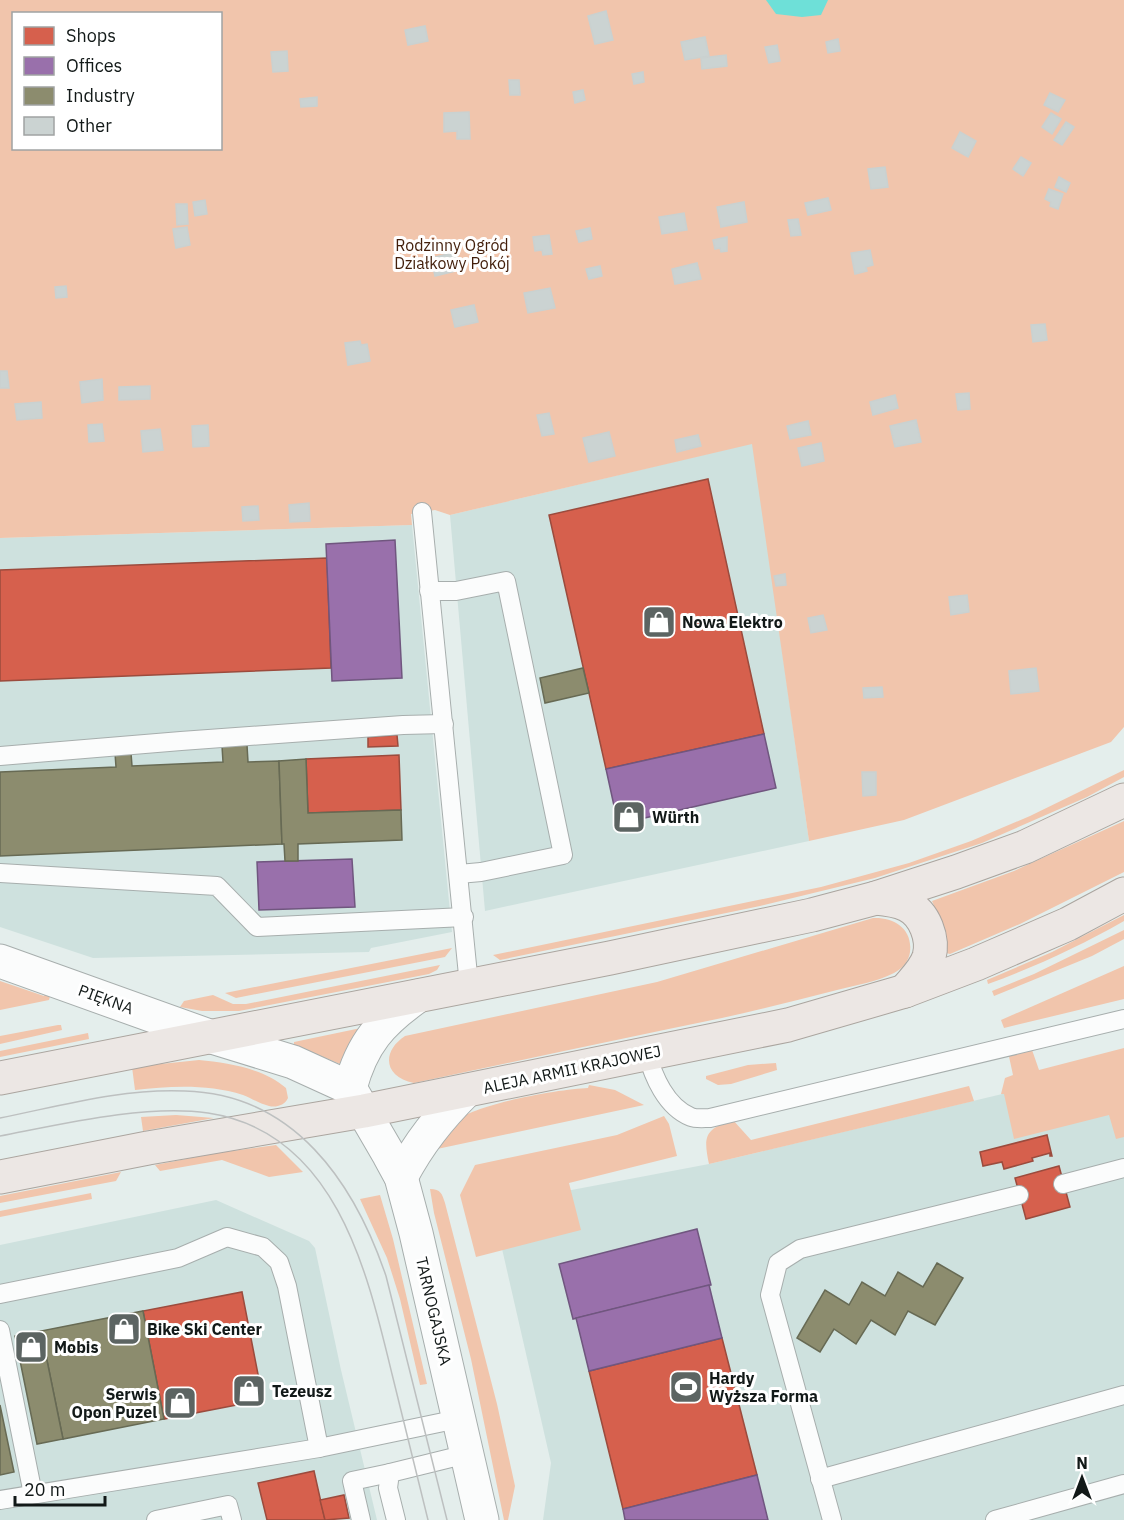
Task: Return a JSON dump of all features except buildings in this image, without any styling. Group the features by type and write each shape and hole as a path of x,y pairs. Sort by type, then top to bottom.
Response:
{"main road":[{"path":"0,1078 742,931 876,898 956,873 1025,847 1124,800"},
{"name":"ALEJA ARMII KRAJOWEJ","path":"0,1177 170,1144 357,1099 466,1091 788,1025 905,992 1058,928 1124,894"},
{"path":"876,898 893,900 910,906 925,923 930,940 928,958 905,992"}],"street":[{"name":"PIĘKNA","path":"0,961 212,1037 293,1062 357,1099"},
{"path":"357,1099 356,1067 368,1044 381,1025 418,996"},
{"path":"401,1177 428,1132 441,1115 466,1091"},
{"name":"TARNOGAJSKA","path":"357,1099 401,1177 482,1520"}],"lane":[{"path":"422,512 469,985"},
{"path":"429,591 456,591 506,581 563,855 481,872 459,874"},
{"path":"0,756 204,739 444,724"},
{"path":"0,873 217,886 257,927 464,917"},
{"path":"647,1053 651,1069 670,1101 691,1117 710,1118 1124,1019"},
{"path":"1063,1184 1124,1168"},
{"path":"832,1520 770,1294 778,1263 800,1249 1019,1195"},
{"path":"0,1294 178,1258 227,1237 263,1247 279,1262 287,1286 319,1448"},
{"path":"0,1330 33,1494"},
{"path":"820,1479 1124,1395"},
{"path":"0,1500 319,1448 458,1419"},
{"path":"361,1520 352,1481 467,1454"},
{"path":"390,1473 388,1488 396,1520"},
{"path":"995,1520 1124,1484"},
{"path":"156,1520 228,1505 232,1520"}],"shaded area":[{"path":"753,443 809,841 485,911 450,515"},
{"path":"412,525 452,932 371,948 369,952 93,958 0,927 0,538"},
{"path":"1124,1065 1124,1520 543,1520 551,1463 492,1205 709,1164"},
{"path":"216,1200 309,1241 315,1248 377,1520 0,1520 0,1245"}],"green space":[{"name":"Rodzinny Ogród Działkowy Pokój","path":"0,0 1124,0 1124,727 1111,742 904,820 809,841 752,444 450,515 435,510 411,514 412,525 0,538"},
{"path":"1124,770 1124,777 1087,797 982,843 875,878 760,906 500,960 493,955 821,887 909,863 971,841 1030,816"},
{"path":"1124,821 1124,872 1020,924 950,954 946,953 944,928 932,901 1014,871"},
{"path":"1124,915 1124,921 1091,939 988,984 987,980 1052,952"},
{"path":"873,918 888,920 900,926 905,930 910,944 907,962 894,973 874,981 722,1018 414,1083 397,1075 389,1063 392,1049 405,1036 657,982"},
{"path":"1124,930 1124,939 1092,956 994,996 992,991 1034,974"},
{"path":"452,948 445,957 236,998 225,993"},
{"path":"440,965 437,970 429,974 239,1011 202,1011 180,1007 184,1001 213,995 233,1004 246,1004"},
{"path":"1124,966 1124,999 1004,1028 1001,1020"},
{"path":"0,981 44,996 45,994 50,996 49,1000 0,1010"},
{"path":"61,1025 62,1030 0,1044 0,1036"},
{"path":"361,1028 340,1064 294,1045 294,1042"},
{"path":"88,1033 89,1039 0,1057 0,1051"},
{"path":"1031,1047 1039,1070 1124,1048 1124,1137 1116,1139 1109,1115 1014,1139 1004,1094 1001,1094 1005,1078 1013,1075 1008,1052"},
{"path":"199,1060 256,1071 286,1088 288,1098 283,1104 272,1107 243,1095 216,1089 176,1087 135,1090 132,1067"},
{"path":"776,1063 777,1070 731,1084 718,1085 706,1079 706,1076 748,1065"},
{"path":"589,1085 615,1090 644,1105 437,1149 451,1125 465,1115 518,1099 588,1088"},
{"path":"969,1086 974,1101 709,1164 706,1147 708,1135 717,1127 733,1120 751,1140"},
{"path":"176,1115 214,1118 143,1131 141,1117"},
{"path":"664,1116 669,1124 677,1156 569,1183 581,1230 476,1257 460,1195 475,1165 617,1135"},
{"path":"276,1145 303,1172 269,1177 222,1160 160,1171 155,1165 217,1153"},
{"path":"121,1172 116,1181 0,1203 0,1196"},
{"path":"430,1189 437,1190 445,1203 497,1404 515,1486 508,1520 504,1520 471,1359"},
{"path":"91,1193 92,1199 0,1217 0,1211"},
{"path":"380,1195 393,1239 427,1384 420,1385 400,1299 387,1258 360,1199"}],"water":[{"path":"766,0 828,0 821,15 802,17 776,14"}],"tram line":[{"path":"0,1118 115,1095 185,1091 224,1096 258,1108 288,1126 314,1149 337,1177 356,1208 373,1241 386,1276 447,1520"},
{"path":"0,1136 131,1113 184,1111 208,1113 251,1125 287,1147 315,1177 338,1212 356,1251 371,1292 428,1520"}],"place":[{"name":"Nowa Elektro","path":"659,622"},
{"name":"Würth","path":"629,817"},
{"name":"Bike Ski Center","path":"124,1329"},
{"name":"Mobis","path":"31,1347"},
{"name":"Hardy Wyższa Forma","path":"686,1387"},
{"name":"Tezeusz","path":"249,1391"},
{"name":"Serwis Opon Puzel","path":"180,1403"}]}
